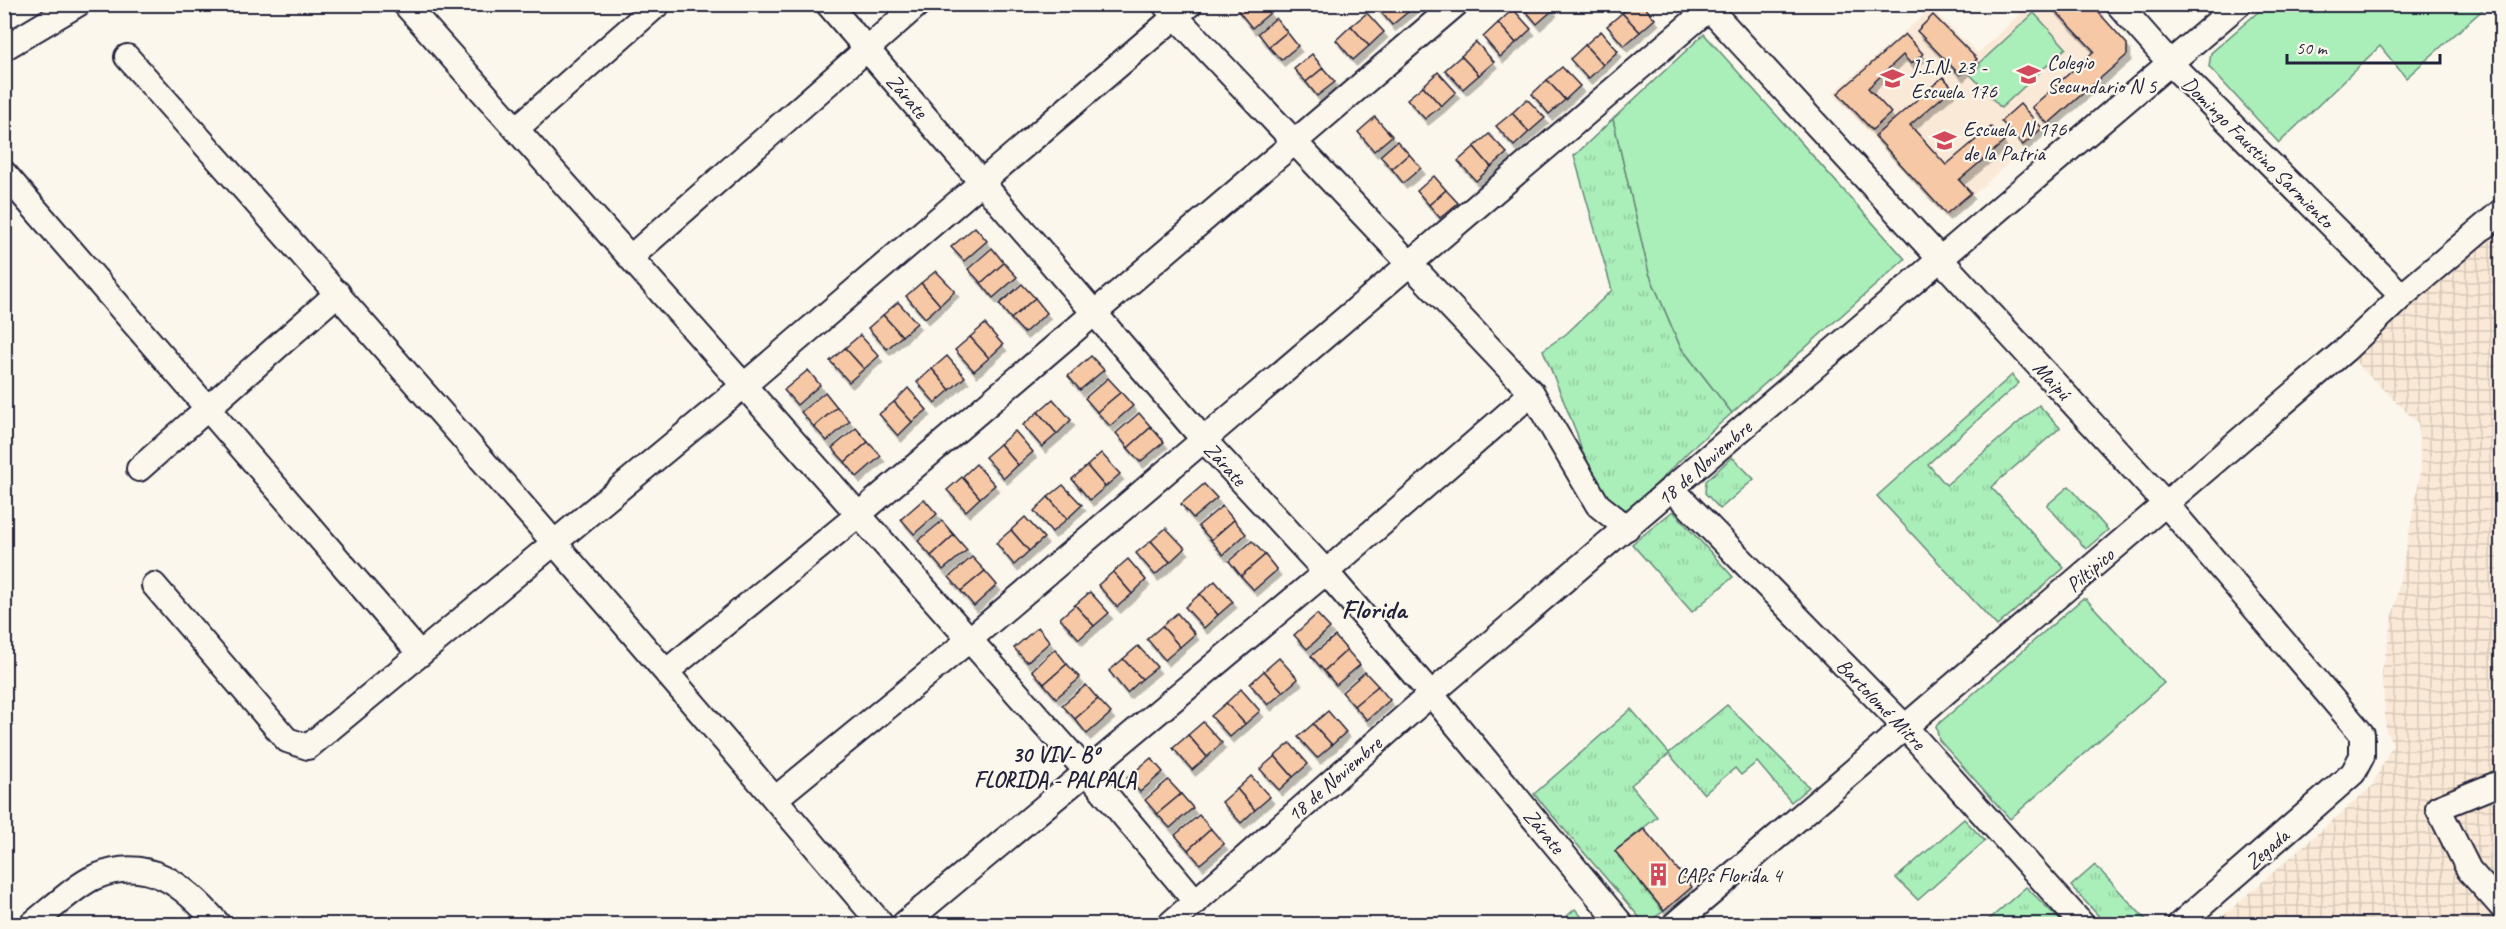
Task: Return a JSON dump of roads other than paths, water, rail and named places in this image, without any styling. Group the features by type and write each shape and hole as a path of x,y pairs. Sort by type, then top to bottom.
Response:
{"street":[{"path":"4,48 78,4"},
{"path":"405,4 631,257 742,387 1088,773 1196,902"},
{"path":"516,129 658,4"},
{"name":"Zárate","path":"828,4 1203,439 1326,572 1431,694 1621,924"},
{"path":"631,257 918,4"},
{"path":"667,671 858,515 1456,4"},
{"name":"Domingo Faustino Sarmiento","path":"2118,4 2171,64 2402,296"},
{"name":"18 de Noviembre","path":"1170,924 1431,694 1673,490 2239,4"},
{"path":"775,799 969,639 1412,264 1709,6"},
{"name":"Maipú","path":"1709,6 2166,504 2362,734 2362,756 2353,773"},
{"path":"154,585 287,740 308,747 742,387 981,182 1177,8 1296,140 1532,393 1598,505 1628,528"},
{"path":"127,57 338,293 667,671 881,924"},
{"path":"4,173 420,654"},
{"name":"Piltipico","path":"1675,924 2345,350 2402,296 2502,212"},
{"path":"139,469 338,293"},
{"path":"904,924 1088,773 1326,572 1532,393"},
{"name":"Bartolomé Mitre","path":"1673,490 1905,727 2082,924"},
{"name":"Zegada","path":"2180,924 2353,773"},
{"path":"2502,782 2438,808 2469,870 2502,907"},
{"path":"32,924 93,878 124,868 152,873 175,882 193,895 218,924"}],"place":[{"name":"Colegio Secundario N 5","path":"2029,74"},
{"name":"J.I.N. 23 - Escuela 176","path":"1893,79"},
{"name":"Escuela N 176 de la Patria","path":"1945,141"},
{"name":"CAPs Florida 4","path":"1658,875"}],"district":[{"name":"Florida","path":"1374,609"},
{"name":"30 VIV- Bº FLORIDA - PALPALA","path":"1055,768"}]}
